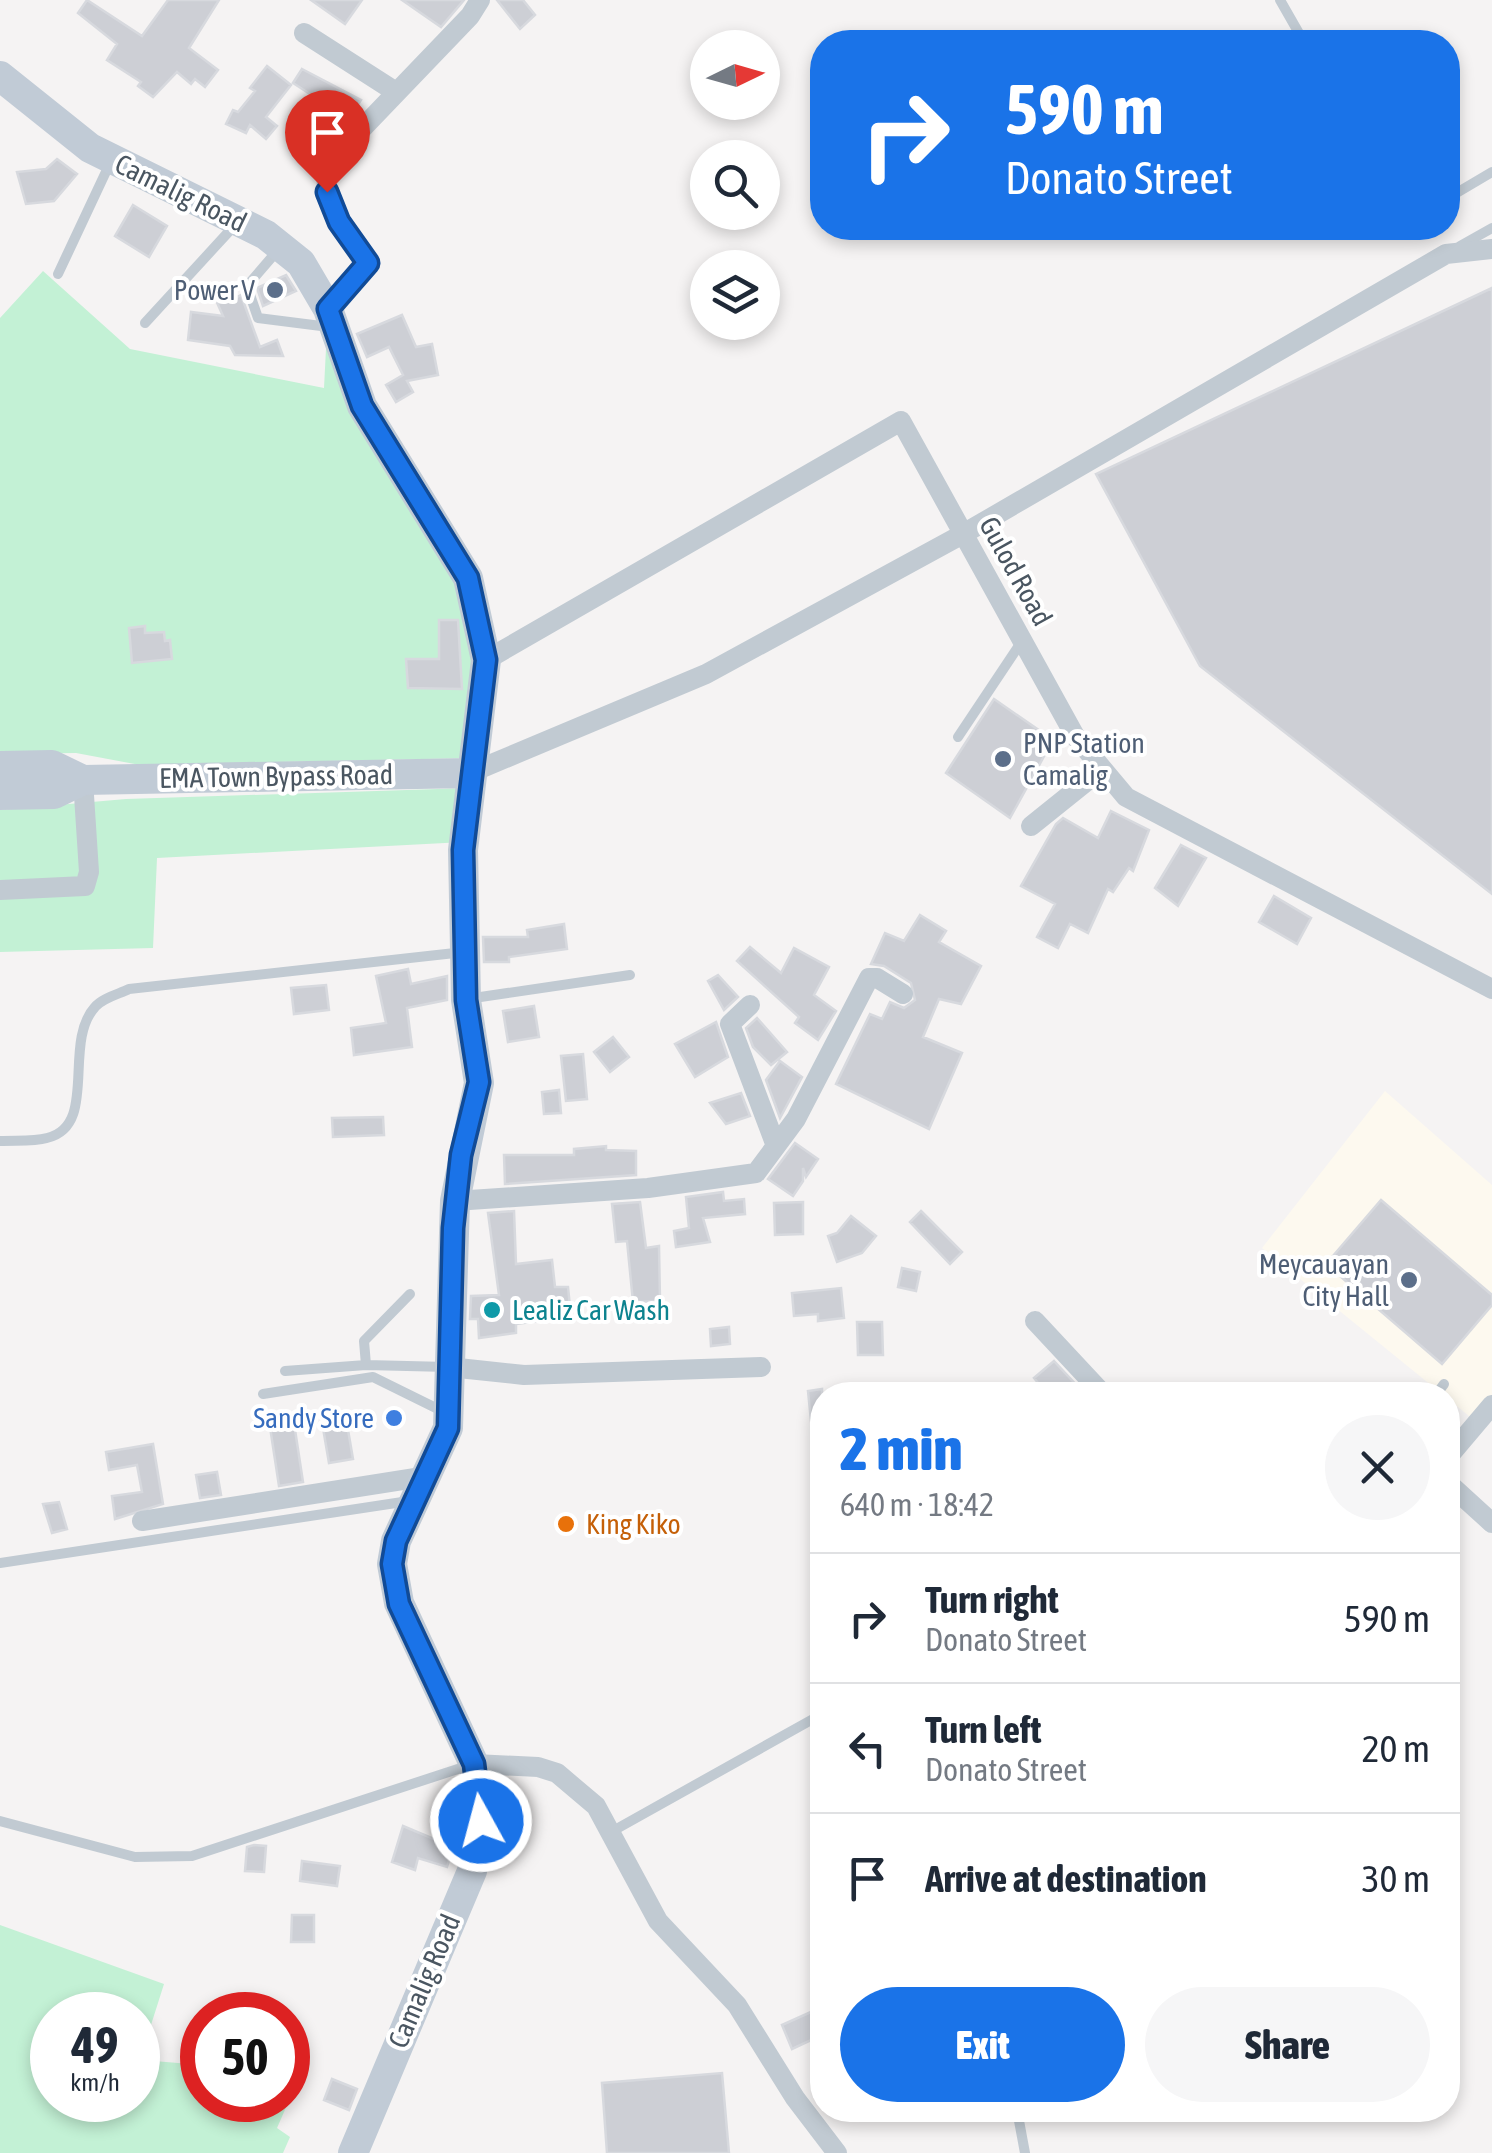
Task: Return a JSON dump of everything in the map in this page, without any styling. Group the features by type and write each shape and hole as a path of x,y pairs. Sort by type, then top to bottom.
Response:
{"main road":[{"name":"Camalig Road","path":"0,76 112,160 282,246 310,274 332,318 362,406 468,578 486,660 463,850 466,1000 479,1082 456,1201 449,1418 446,1441 396,1541 393,1583 474,1764 481,1821 472,1871 353,2153"},
{"name":"EMA Town Bypass Road","path":"0,766 52,765 83,780"},
{"name":"EMA Town Bypass Road","path":"0,795 54,794 83,780 470,772"}],"street":[{"path":"332,318 368,263 333,207 327,192 328,164 470,16 480,0"},
{"path":"304,34 396,92"},
{"path":"470,772 706,674 963,534 1446,254 1492,249"},
{"name":"Gulod Road","path":"486,660 902,421 1075,736 1126,798 1492,990"},
{"path":"1031,826 1102,769"},
{"path":"0,890 85,886 89,872 83,780"},
{"path":"456,1201 739,1179 756,1173 796,1119 868,978 878,978 904,994"},
{"path":"750,1004 730,1024 776,1146"},
{"path":"1036,1321 1092,1382"},
{"path":"449,1367 524,1375 761,1367"},
{"path":"1460,1433 1492,1406"},
{"path":"142,1522 422,1488"},
{"path":"1460,1497 1492,1523"},
{"path":"474,1764 538,1767 557,1773 596,1806 658,1921 736,2005 810,2118"},
{"path":"813,2122 838,2153"}],"lane":[{"path":"1280,0 1297,30"},
{"path":"58,274 112,160"},
{"path":"1460,191 1492,172"},
{"path":"145,324 238,222"},
{"path":"1446,254 1492,228"},
{"path":"282,246 248,286 258,318 332,318"},
{"path":"958,737 1022,640"},
{"path":"0,1141 50,1138 68,1127 79,1101 76,1075 80,1030 96,1004 129,989 464,952"},
{"path":"466,1000 630,976"},
{"path":"366,1364 364,1340 410,1294"},
{"path":"285,1371 366,1364 449,1367"},
{"path":"263,1394 374,1377 436,1406 449,1418"},
{"path":"0,1563 422,1488"},
{"path":"611,1832 810,1721"},
{"path":"0,1822 134,1856 192,1856 474,1764"},
{"path":"1019,2122 1025,2153"}],"shaded area":[{"path":"1385,1091 1492,1185 1492,1399 1474,1420 1460,1409 1460,1382 1427,1382 1262,1248"}],"green space":[{"path":"43,271 130,349 324,388 328,309 483,634 472,758 140,765 76,753 0,754 0,318"},
{"path":"468,788 464,842 157,858 153,948 0,952 0,810 126,799"},
{"path":"0,1925 164,1984 160,1997 160,1992 30,1992 30,2122 160,2122 160,2062 180,2063 180,2122 280,2122 277,2128 290,2137 283,2153 0,2153"}],"building":[{"path":"87,0 142,36 168,0 219,0 189,48 218,70 205,87 195,79 191,84 177,72 153,97 138,86 141,82 107,60 117,44 78,13"},
{"path":"311,0 362,0 345,24"},
{"path":"402,0 464,0 441,27"},
{"path":"497,0 523,0 535,15 520,29"},
{"path":"267,66 291,85 266,117 277,126 266,139 250,125 246,133 226,124 233,110 238,112 255,91 250,88"},
{"path":"302,69 361,100 348,119 293,83"},
{"path":"57,159 77,174 54,201 26,204 17,172 46,169"},
{"path":"133,205 167,226 149,257 115,236"},
{"name":"Power V","path":"286,275 296,291 263,306 257,288"},
{"path":"230,283 237,297 241,295 260,347 277,340 283,356 235,355 230,346 188,340 191,312 223,316 215,298"},
{"path":"1492,288 1492,894 1200,666 1096,474"},
{"path":"402,315 416,347 432,344 438,375 407,381 413,392 396,402 386,385 403,375 389,347 367,357 357,334"},
{"path":"439,620 458,620 462,689 408,688 406,659 439,659"},
{"path":"145,626 145,633 164,632 165,641 170,640 172,659 132,663 129,628"},
{"path":"994,699 1053,740 1010,818 946,773"},
{"path":"1111,811 1149,830 1133,871 1129,868 1113,892 1108,889 1088,933 1070,924 1058,948 1037,937 1055,904 1021,886 1063,818 1098,838"},
{"path":"1181,845 1206,858 1178,906 1155,888"},
{"path":"1274,896 1311,918 1297,944 1259,922"},
{"path":"920,915 946,931 939,942 981,966 961,1004 939,999 923,1037 962,1053 929,1129 836,1084 870,1014 882,1019 890,1002 904,1008 915,1000 911,983 884,966 871,964 885,933 904,941"},
{"path":"564,924 567,949 509,957 509,962 484,962 483,937 528,937 527,930"},
{"path":"750,947 781,973 794,948 829,967 814,995 836,1011 818,1040 795,1023 799,1017 737,961"},
{"path":"408,969 411,984 447,976 447,1000 407,1008 412,1047 354,1055 351,1028 386,1023 376,976"},
{"path":"718,975 738,997 724,1010 708,981"},
{"path":"326,985 329,1010 294,1014 291,988"},
{"path":"534,1006 539,1037 508,1042 503,1011"},
{"path":"757,1018 787,1052 771,1065 753,1047 746,1028"},
{"path":"716,1022 728,1057 695,1077 675,1044"},
{"path":"613,1037 629,1057 610,1072 594,1052"},
{"path":"583,1054 587,1099 566,1101 561,1056"},
{"path":"780,1061 802,1077 780,1118 766,1080"},
{"path":"559,1090 561,1113 544,1114 542,1092"},
{"path":"741,1093 750,1116 726,1124 710,1103"},
{"path":"383,1117 384,1135 333,1137 332,1118"},
{"path":"795,1143 818,1159 806,1177 803,1168 803,1181 793,1196 768,1179"},
{"path":"606,1146 606,1150 636,1151 636,1175 505,1184 504,1155 574,1155 574,1149"},
{"path":"723,1192 724,1201 744,1199 745,1214 703,1218 710,1242 676,1247 674,1231 689,1228 686,1197"},
{"name":"Meycauayan City Hall","path":"1381,1200 1492,1295 1492,1305 1442,1364 1326,1264"},
{"path":"640,1202 646,1248 659,1246 660,1301 633,1302 627,1241 616,1242 612,1204"},
{"path":"803,1202 803,1234 775,1235 774,1203"},
{"path":"514,1211 516,1264 552,1260 555,1287 568,1287 571,1317 516,1324 516,1333 479,1338 478,1319 470,1319 471,1296 499,1295 488,1213"},
{"path":"921,1211 962,1252 950,1264 910,1222"},
{"path":"851,1216 876,1236 862,1253 837,1262 828,1236 837,1233"},
{"path":"902,1268 920,1272 916,1291 898,1287"},
{"path":"841,1288 844,1318 818,1321 818,1314 794,1316 792,1293"},
{"path":"857,1322 882,1322 883,1355 858,1355"},
{"path":"729,1327 730,1344 711,1346 710,1329"},
{"path":"1054,1361 1074,1382 1037,1382 1034,1378"},
{"path":"294,1423 303,1482 279,1486 270,1427"},
{"path":"347,1424 353,1459 329,1463 323,1428"},
{"path":"153,1444 163,1504 115,1519 112,1496 142,1492 137,1465 109,1470 106,1452"},
{"path":"217,1472 221,1495 200,1498 196,1475"},
{"path":"59,1502 67,1529 52,1533 43,1504"},
{"path":"403,1826 453,1847 447,1867 418,1858 415,1870 392,1862"},
{"path":"266,1846 264,1872 245,1871 247,1847"},
{"path":"302,1861 340,1866 337,1886 300,1881"},
{"path":"292,1915 314,1915 314,1942 291,1942"},
{"path":"810,2012 810,2041 792,2049 782,2025"},
{"path":"722,2073 729,2153 607,2153 602,2083"},
{"path":"332,2079 357,2089 349,2110 324,2100"}],"place":[{"name":"Power V","path":"275,290"},
{"name":"PNP Station Camalig","path":"1003,759"},
{"name":"Meycauayan City Hall","path":"1409,1280"},
{"name":"Lealiz Car Wash","path":"492,1310"},
{"name":"Sandy Store","path":"394,1418"},
{"name":"King Kiko","path":"566,1524"}],"route":[{"path":"327,192 339,222 368,263 368,268 328,309 362,406 416,487 468,578 486,660 463,850 466,1000 479,1082 461,1155 453,1228 448,1428 446,1441 396,1541 392,1564 399,1604 474,1764 481,1821"}]}
